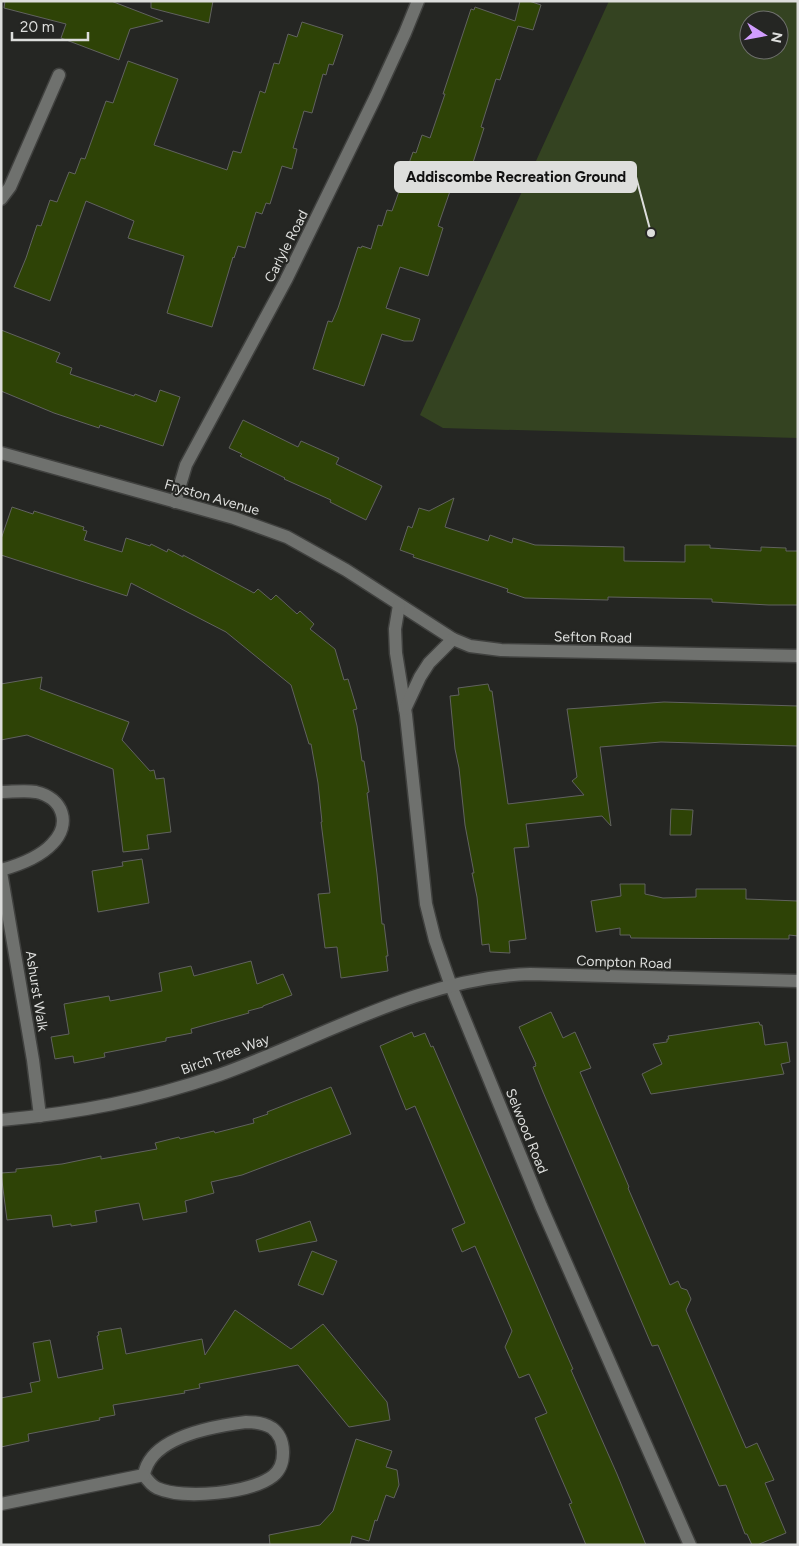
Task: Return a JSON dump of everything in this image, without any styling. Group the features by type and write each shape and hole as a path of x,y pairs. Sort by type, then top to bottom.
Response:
{"street":[{"name":"Carlyle Road","path":"175,502 186,465 304,243 376,96 418,1"},
{"path":"1,199 10,187 58,74"},
{"name":"Fryston Avenue","path":"1,453 234,518 287,537 346,570 399,605"},
{"name":"Sefton Road","path":"399,605 453,639 470,646 501,650 798,656"},
{"name":"Selwood Road","path":"399,605 395,629 396,653 405,709 426,904 435,940 451,986 541,1206 690,1545"},
{"path":"405,709 420,677 453,639"},
{"name":"Ashurst Walk","path":"1,792 30,791 45,795 58,805 64,819 58,837 51,846 32,859 1,871 33,1060 40,1116"},
{"name":"Compton Road","path":"451,986 503,975 530,974 798,981"},
{"name":"Birch Tree Way","path":"1,1120 109,1106 196,1082 254,1062 383,1007 451,986"},
{"path":"257,1422 274,1429 279,1435 282,1444 282,1462 274,1475 264,1481 240,1488 207,1494 185,1494 156,1488 150,1484 144,1475 145,1465 152,1456 162,1449 191,1434 218,1426 257,1422"},
{"path":"1,1504 144,1475"}],"green space":[{"path":"609,1 798,1 798,438 443,428 420,415"}],"building":[{"path":"5,1 111,1 163,21 130,29 119,60 61,38 66,24 4,8"},
{"path":"151,1 213,1 209,23 151,8"},
{"path":"520,1 529,1 541,5 533,30 518,26 500,80 496,79 481,127 484,128 470,172 458,168 438,226 443,228 428,276 400,267 386,308 420,319 413,341 404,341 382,334 364,386 313,369 328,321 332,322 338,308 358,247 361,248 362,246 371,249 378,225 382,226 387,210 392,211 413,152 416,153 422,135 430,138 471,9 474,10 475,7 515,21"},
{"path":"302,22 343,35 333,65 329,64 326,75 323,74 312,113 304,111 293,148 297,149 292,169 282,166 270,204 266,203 262,214 256,212 245,248 238,246 233,257 212,327 167,313 184,256 128,238 134,221 86,201 50,301 14,287 37,225 41,226 50,200 57,202 69,172 75,174 81,158 85,159 106,101 113,103 128,61 178,79 154,145 227,170 233,151 241,153 260,91 265,93 274,63 279,64 288,34 297,37"},
{"path":"1,330 60,353 56,362 72,368 70,374 156,402 160,390 180,397 163,446 100,425 99,428 54,413 1,391"},
{"path":"243,420 298,447 301,441 339,458 336,464 382,486 366,520 330,502 331,500 284,479 240,456 242,454 229,448"},
{"path":"454,498 445,527 488,541 490,535 512,543 513,538 535,545 624,547 624,561 685,562 685,545 710,545 710,548 761,551 761,547 786,548 786,551 798,551 798,605 712,602 712,599 608,597 608,600 525,598 507,592 508,589 413,557 414,555 400,550 408,526 412,528 419,508 429,511"},
{"path":"12,507 33,514 34,511 84,527 83,530 87,531 84,540 122,552 126,538 150,546 151,544 167,552 168,549 254,593 258,589 271,600 276,595 297,614 300,611 314,624 310,629 335,649 344,680 348,679 357,709 353,710 369,792 367,793 382,924 384,924 388,956 386,956 388,971 341,978 337,947 325,948 318,894 330,893 318,783 311,744 309,744 291,685 226,632 131,583 127,596 1,555 1,539"},
{"path":"42,677 40,689 129,722 122,740 150,771 154,770 156,779 164,778 171,832 147,835 149,849 123,852 113,769 27,735 1,740 1,684"},
{"path":"488,684 490,691 492,691 508,804 584,795 572,781 577,777 567,709 664,702 798,706 798,746 661,742 600,747 611,826 602,816 526,824 529,847 514,848 526,939 509,941 510,953 490,952 489,944 482,945 477,897 472,873 474,873 465,825 455,749 450,696 459,695 458,688"},
{"path":"671,809 693,810 691,835 670,835"},
{"path":"142,859 149,903 98,912 92,871 123,866 122,862"},
{"path":"620,884 645,884 645,894 663,898 696,897 696,889 746,889 746,899 798,901 798,936 789,935 789,939 631,938 630,935 620,935 620,928 596,932 591,901 621,896"},
{"path":"251,961 257,984 283,974 292,995 248,1011 249,1013 191,1029 192,1033 166,1038 166,1041 104,1053 105,1057 74,1063 73,1056 55,1059 51,1037 69,1034 64,1004 109,996 110,1001 162,991 159,973 191,966 194,976"},
{"path":"551,1012 563,1038 575,1032 591,1068 580,1072 628,1188 670,1285 678,1281 681,1288 687,1290 691,1299 686,1310 746,1448 757,1443 774,1480 765,1483 786,1533 757,1545 752,1545 747,1534 745,1534 726,1485 719,1486 658,1345 652,1346 543,1092 533,1067 536,1064 519,1027"},
{"path":"759,1022 762,1025 765,1045 787,1042 790,1062 781,1064 784,1074 651,1094 642,1074 662,1064 653,1044 667,1042 668,1036"},
{"path":"412,1032 414,1037 425,1033 431,1047 433,1046 573,1369 571,1370 646,1545 586,1545 569,1504 572,1503 535,1418 547,1413 529,1374 519,1378 505,1347 512,1331 475,1246 462,1252 452,1229 465,1223 415,1106 406,1110 380,1046"},
{"path":"331,1087 351,1134 242,1175 211,1182 214,1193 185,1201 187,1212 143,1220 139,1203 95,1211 97,1222 71,1226 71,1224 53,1227 51,1215 7,1220 1,1173 16,1172 16,1169 62,1164 101,1156 101,1159 157,1149 155,1143 214,1131 215,1133 254,1123 253,1119 268,1114 267,1112"},
{"path":"310,1221 317,1241 259,1252 256,1240"},
{"path":"312,1251 337,1261 323,1295 298,1285"},
{"path":"235,1310 291,1349 323,1324 387,1402 390,1420 349,1427 298,1365 199,1384 200,1388 184,1391 185,1393 113,1405 115,1415 99,1418 100,1420 28,1434 29,1441 1,1447 1,1398 32,1392 30,1383 40,1381 33,1343 50,1340 58,1378 103,1369 97,1336 99,1335 98,1332 121,1328 126,1354 202,1339 205,1355"},
{"path":"356,1439 392,1451 386,1467 397,1470 399,1485 394,1498 386,1495 377,1521 375,1520 369,1541 352,1536 350,1545 270,1545 269,1535 320,1525 333,1511"}],"place":[{"name":"Addiscombe Recreation Ground","path":"651,233"}]}
